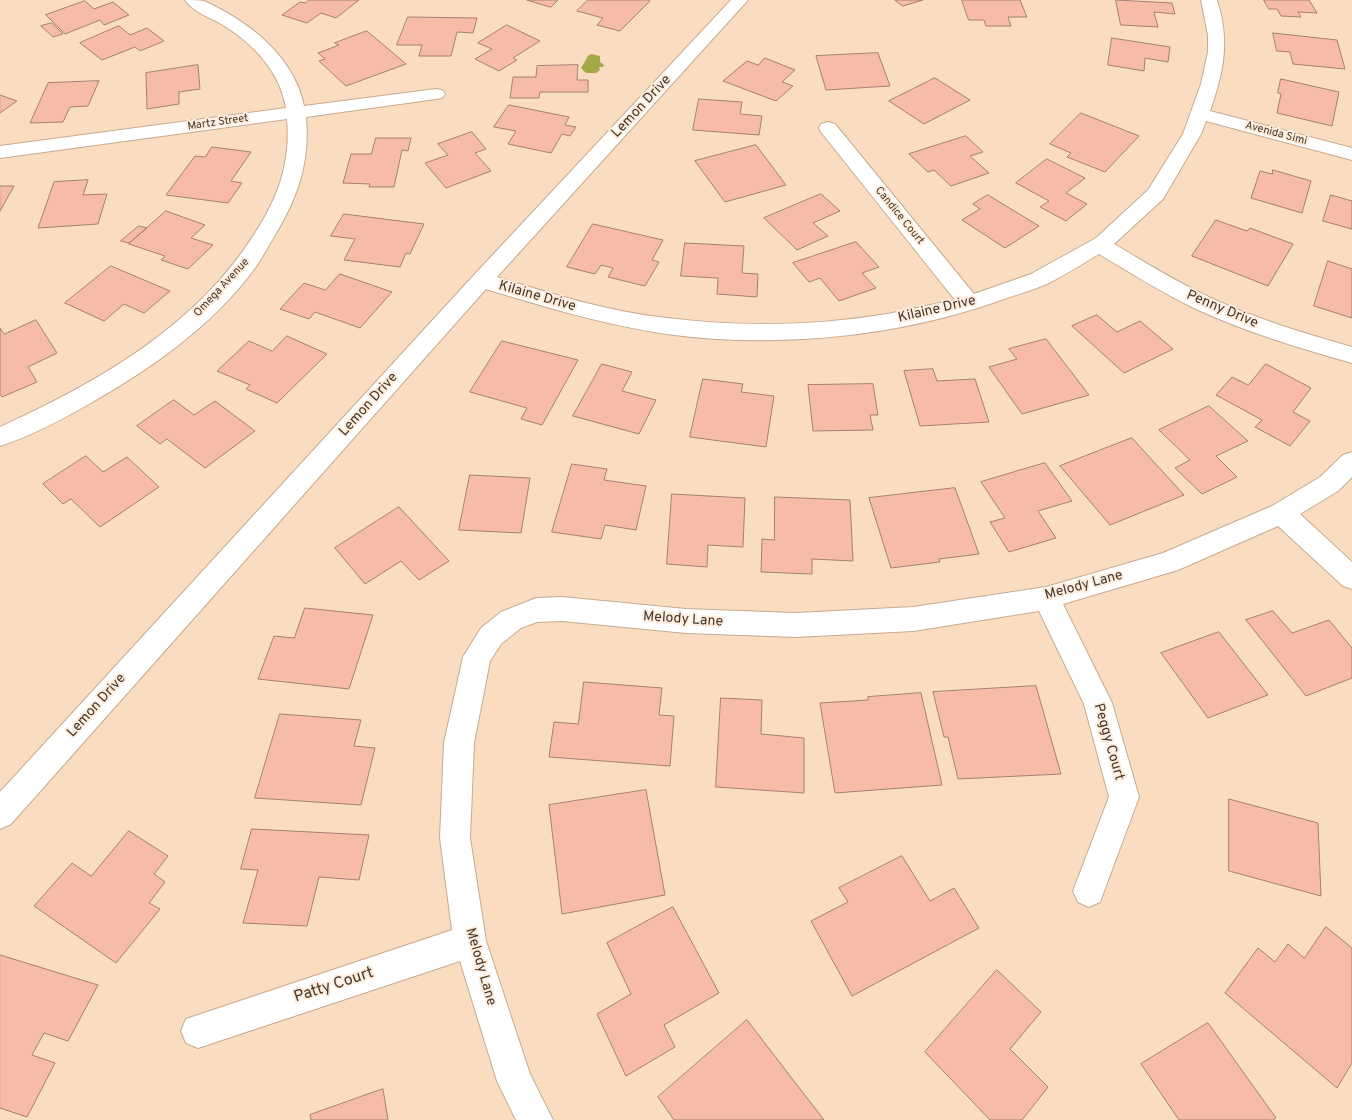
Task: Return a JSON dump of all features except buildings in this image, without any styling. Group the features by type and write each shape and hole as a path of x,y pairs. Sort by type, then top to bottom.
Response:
{"street":[{"name":"Omega Avenue","path":"0,437 45,418 130,368 198,315 246,265 281,210 293,181 298,156 297,113 287,80 268,52 241,28 193,0"},
{"name":"Lemon Drive","path":"0,814 482,280 740,0"},
{"name":"Kilaine Drive","path":"482,280 605,316 667,326 726,331 789,331 857,326 923,316 970,304 1038,279 1100,245 1141,212 1169,179 1184,153 1200,114 1212,81 1218,56 1218,32 1209,0"},
{"name":"Martz Street","path":"0,152 436,94"},
{"name":"Avenida Simi","path":"1200,114 1352,154"},
{"name":"Candice Court","path":"828,128 970,304"},
{"name":"Penny Drive","path":"1100,245 1167,285 1218,310 1270,330 1352,356"},
{"name":"Melody Lane","path":"535,1120 515,1081 470,941 455,838 459,743 477,657 490,636 511,620 536,610 562,609 686,621 796,625 913,619 1046,598 1169,562 1280,513 1329,484 1352,462"},
{"path":"1280,513 1352,578"},
{"name":"Peggy Court","path":"1046,598 1098,703 1124,797 1088,891"},
{"name":"Patty Court","path":"198,1031 470,941"}],"shaded area":[{"path":"591,54 600,56 600,62 604,65 599,67 600,70 596,73 586,73 581,68"}]}
